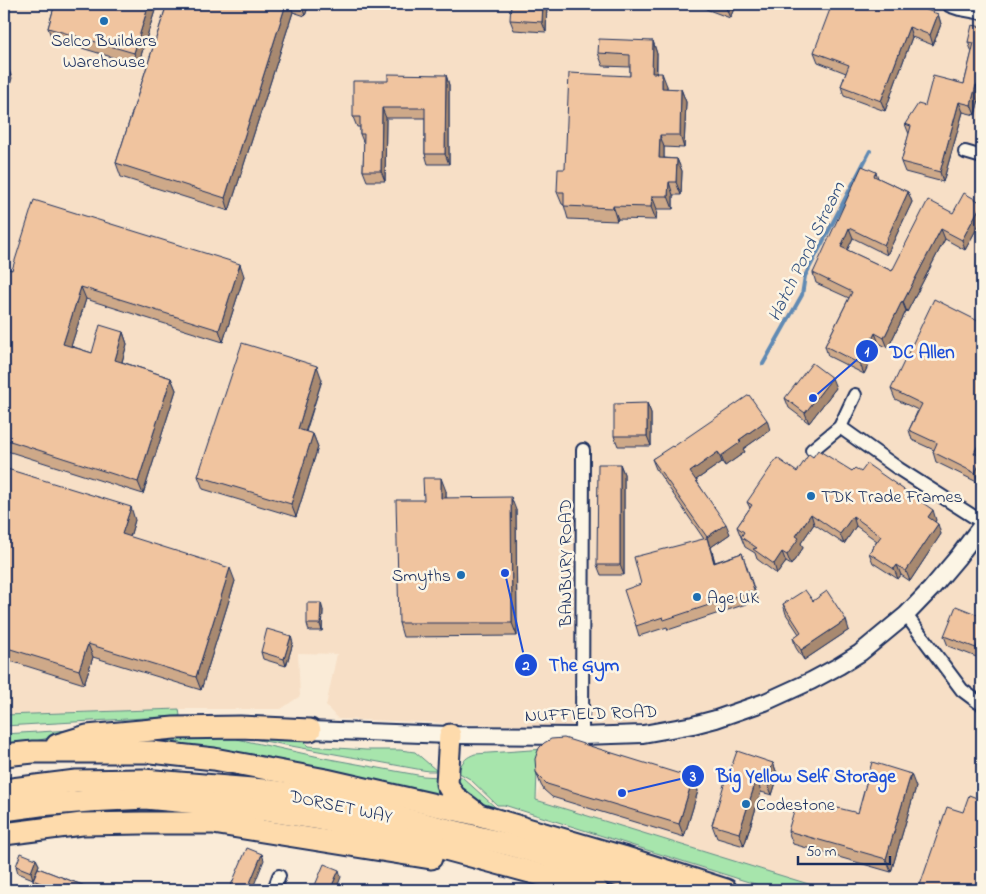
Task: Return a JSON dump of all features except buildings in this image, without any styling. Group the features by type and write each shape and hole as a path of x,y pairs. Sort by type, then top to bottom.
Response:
{"highway":[{"path":"33,752 87,736 174,728 240,727 310,730"},
{"path":"450,735 447,784 454,796 479,815"},
{"path":"4,755 33,752 151,752 214,759 326,780 479,815 623,857 726,890"},
{"name":"DORSET WAY","path":"4,790 76,781 143,780 264,790 324,799 506,844 669,890"},
{"name":"DORSET WAY","path":"4,810 40,804 145,798 263,810 320,819 386,834 595,890"},
{"path":"4,834 82,824 213,823 418,856 595,890"}],"street":[{"path":"951,4 960,8 982,11"},
{"path":"965,152 982,157"},
{"path":"812,450 840,426 854,394"},
{"path":"840,426 892,464 982,524"},
{"name":"BANBURY ROAD","path":"582,736 583,450"},
{"name":"NUFFIELD ROAD","path":"310,730 450,735 582,736 643,734 708,721 765,702 811,681 846,662 870,645 906,615 931,589 982,524"},
{"path":"906,615 962,690 982,704"},
{"path":"274,890 279,876"}],"shaded area":[{"path":"4,4 982,4 982,890 828,890 536,800 540,787 537,771 552,727 338,719 326,706 337,654 298,653 300,696 281,709 179,709 4,715"}],"green space":[{"path":"179,709 180,716 4,726 4,715"},
{"path":"88,729 9,747 4,747 4,734"},
{"path":"237,734 237,739 324,758 423,776 439,777 447,802 100,740"},
{"path":"282,736 285,740 303,741 308,746 415,752 437,771 428,771 242,737"},
{"path":"545,749 537,771 536,800 828,890 774,890 504,805 497,805 470,779 454,770 460,768 466,759 475,754"},
{"path":"454,776 462,777 495,807 647,854 468,802"}],"waterway":[{"name":"Hatch Pond Stream","path":"763,364 802,295 805,276 870,151"}],"place":[{"name":"Selco Builders Warehouse","path":"104,21"},
{"name":"DC Allen","path":"813,398"},
{"name":"TDK Trade Frames","path":"811,496"},
{"name":"The Gym","path":"505,573"},
{"name":"Smyths","path":"461,575"},
{"name":"Age UK","path":"697,597"},
{"name":"Big Yellow Self Storage","path":"622,793"},
{"name":"Codestone","path":"746,804"}]}
